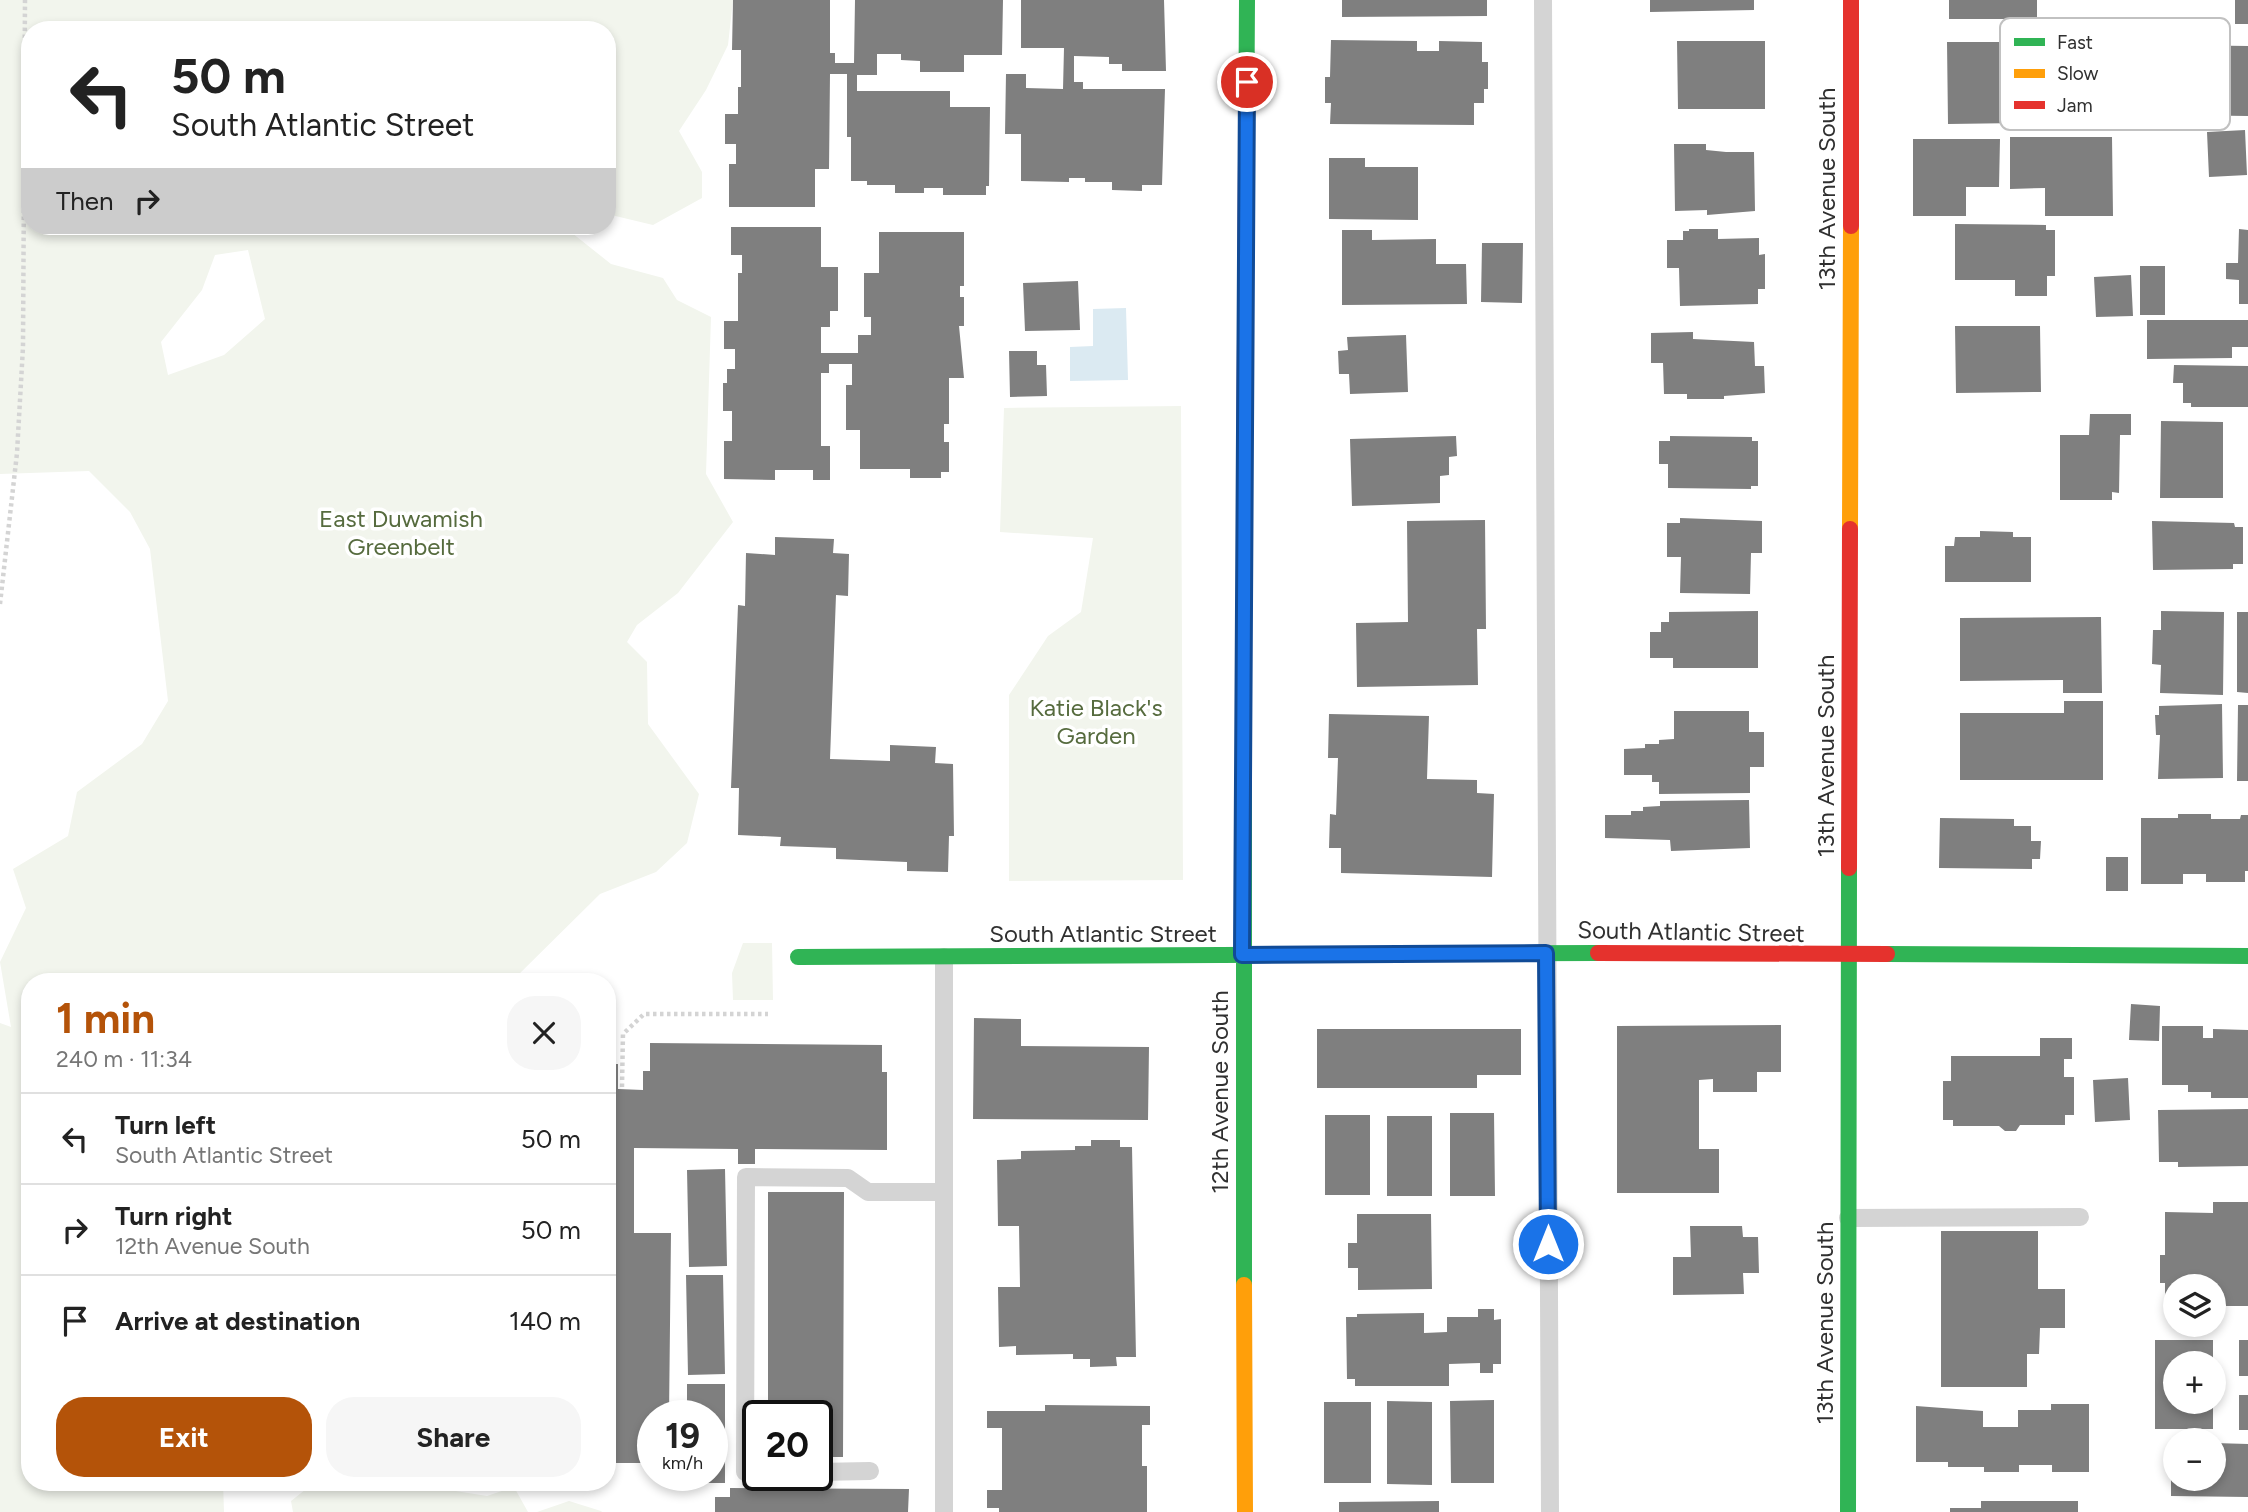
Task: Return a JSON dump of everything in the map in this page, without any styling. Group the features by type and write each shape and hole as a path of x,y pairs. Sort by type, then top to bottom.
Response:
{"street":[{"name":"12th Avenue South","path":"1245,1512 1242,955 1247,0"},
{"name":"13th Avenue South","path":"1848,1512 1851,0"},
{"name":"South Atlantic Street","path":"799,957 1546,953 1848,957 2248,956"}],"lane":[{"path":"1543,0 1550,1512"},
{"path":"944,957 944,1512"},
{"path":"746,1400 746,1177 848,1178 868,1192 943,1192"},
{"path":"1847,1218 2080,1217"},
{"path":"833,1472 870,1471"}],"path":[{"path":"25,0 25,21"},
{"path":"0,604 17,453 23,347 24,235"},
{"path":"622,1087 623,1034 644,1014 768,1014"}],"green space":[{"name":"East Duwamish Greenbelt","path":"0,0 733,0 728,45 706,90 679,131 702,172 702,198 653,225 616,216 616,21 21,21 21,235 575,235 611,264 663,278 677,300 711,317 706,474 733,522 678,593 637,625 627,642 647,662 648,724 699,794 687,843 656,872 600,894 520,973 21,973 21,1491 223,1491 224,1512 0,1512 0,1023 11,1027 0,962 26,908 13,869 68,836 77,792 142,744 168,701 150,549 130,512 89,471 0,474","holes":["248,250 265,319 224,355 168,375 161,342 202,290 215,255"]},
{"name":"Katie Black's Garden","path":"1181,406 1183,880 1009,881 1009,695 1048,636 1081,612 1093,538 1000,532 1004,408"},
{"path":"743,943 772,943 773,1000 733,1000 732,973"},
{"path":"304,1491 456,1491 487,1496 502,1491 516,1491 528,1512 293,1512 291,1501"},
{"path":"569,1501 601,1511 602,1512 537,1512"}],"shaded area":[{"path":"1126,308 1128,380 1070,381 1070,347 1093,346 1093,309"}],"building":[{"path":"733,0 830,0 830,53 835,53 835,63 854,63 855,0 1003,0 1002,55 964,55 964,72 920,72 920,61 901,60 901,54 877,54 877,75 857,75 857,91 950,91 950,107 990,107 989,186 986,186 986,195 943,195 943,188 924,188 924,193 895,193 895,185 867,185 867,181 851,181 851,137 847,137 847,74 830,74 829,169 815,169 815,207 729,207 729,164 736,164 736,144 725,144 725,114 738,114 738,87 741,87 741,50 732,50"},
{"path":"1021,0 1164,0 1166,71 1122,71 1122,64 1109,64 1109,57 1074,56 1074,82 1083,82 1083,89 1165,89 1162,185 1142,185 1142,191 1112,190 1112,182 1085,182 1085,178 1069,178 1069,182 1021,181 1021,134 1005,134 1006,74 1026,74 1026,88 1063,89 1064,48 1021,48"},
{"path":"1342,0 1487,0 1487,16 1342,17"},
{"path":"1650,0 1754,0 1754,10 1650,12"},
{"path":"1949,0 2037,0 2037,18 1949,19"},
{"path":"2235,0 2248,0 2248,24 2235,24"},
{"path":"1331,40 1417,41 1417,51 1439,51 1439,41 1482,42 1482,62 1488,62 1488,89 1484,89 1484,103 1474,103 1474,125 1330,124 1331,103 1325,103 1325,77 1330,77"},
{"path":"1677,41 1765,41 1765,109 1678,109"},
{"path":"1947,42 2000,42 2000,123 1948,124"},
{"path":"2230,46 2248,46 2248,116 2230,116"},
{"path":"2245,130 2247,175 2209,177 2207,132"},
{"path":"2010,137 2112,137 2113,216 2045,216 2045,188 2010,189"},
{"path":"1913,139 2000,139 1999,187 1966,187 1966,216 1913,216"},
{"path":"1674,144 1706,144 1706,150 1754,152 1755,211 1707,215 1707,210 1675,211"},
{"path":"1329,158 1365,158 1365,167 1418,167 1418,220 1329,219"},
{"path":"1955,224 2046,225 2046,230 2055,230 2055,276 2047,276 2047,296 2015,296 2015,280 1955,280"},
{"path":"731,227 821,227 821,267 838,267 838,311 830,311 830,327 821,327 821,353 858,353 858,335 871,335 871,317 864,317 864,273 879,273 879,232 964,232 964,286 960,286 960,297 964,297 964,326 959,326 964,378 949,378 949,424 944,424 944,442 949,442 949,472 941,472 941,478 910,478 910,469 860,469 860,430 846,430 846,385 852,385 852,364 829,364 829,373 821,373 821,446 830,446 830,480 813,480 813,470 775,470 775,480 724,479 724,441 732,441 732,411 723,411 723,383 727,383 727,369 735,369 735,349 724,349 724,321 738,321 738,273 742,273 742,255 731,255"},
{"path":"1718,229 1718,239 1759,238 1759,255 1765,254 1765,289 1758,289 1758,304 1680,306 1679,268 1667,268 1667,240 1683,240 1683,231"},
{"path":"2239,229 2248,230 2248,304 2239,304 2239,280 2226,279 2226,263 2238,263"},
{"path":"1342,230 1372,230 1372,240 1436,239 1436,264 1466,264 1467,304 1342,305"},
{"path":"1482,243 1523,243 1522,303 1481,302"},
{"path":"2140,266 2165,266 2165,315 2140,315"},
{"path":"2131,275 2133,316 2096,317 2094,277"},
{"path":"1078,281 1080,330 1025,331 1023,283"},
{"path":"2147,320 2248,320 2248,347 2232,347 2232,358 2147,359"},
{"path":"1955,326 2040,326 2041,392 1956,393"},
{"path":"1693,332 1693,339 1754,342 1755,366 1764,366 1765,393 1724,396 1724,399 1687,399 1687,394 1664,394 1663,363 1651,363 1651,333"},
{"path":"1406,335 1408,392 1350,394 1349,374 1339,374 1338,351 1348,350 1347,337"},
{"path":"1009,351 1037,351 1037,365 1046,365 1047,396 1010,397"},
{"path":"2174,365 2248,366 2248,407 2191,407 2191,403 2183,403 2183,383 2173,383"},
{"path":"2090,414 2131,414 2131,435 2120,435 2119,493 2112,492 2112,500 2060,500 2060,435 2089,435"},
{"path":"2161,421 2223,422 2223,498 2160,498"},
{"path":"1456,436 1457,456 1449,457 1449,475 1440,476 1440,503 1352,506 1350,439"},
{"path":"1670,436 1752,437 1752,441 1758,441 1758,486 1751,486 1751,489 1668,488 1668,464 1659,464 1659,441 1670,441"},
{"path":"1680,518 1762,521 1762,553 1751,553 1750,594 1680,593 1681,557 1667,557 1667,523 1680,523"},
{"path":"1485,520 1486,629 1477,629 1478,685 1357,687 1356,623 1408,622 1407,521"},
{"path":"2152,521 2234,523 2235,527 2243,527 2243,564 2233,564 2233,569 2153,570"},
{"path":"1980,531 2013,532 2013,537 2031,537 2031,582 1945,582 1945,546 1954,546 1955,537 1980,537"},
{"path":"775,537 834,539 833,553 849,554 848,596 836,595 830,759 890,761 890,745 936,747 935,763 953,764 954,836 949,836 948,872 907,871 907,862 836,859 836,848 780,846 781,837 738,835 739,788 731,788 738,605 745,606 746,553 775,555"},
{"path":"1758,611 1758,668 1673,668 1673,658 1650,658 1650,632 1661,632 1661,622 1669,622 1669,612"},
{"path":"2161,611 2224,612 2223,695 2160,693 2161,665 2152,664 2153,630 2161,630"},
{"path":"2237,612 2248,612 2248,693 2237,692"},
{"path":"2101,617 2102,693 2063,693 2063,680 1960,681 1960,618"},
{"path":"2064,701 2103,701 2103,780 1960,780 1960,713 2064,713"},
{"path":"2222,704 2223,778 2158,779 2160,735 2156,735 2155,715 2159,715 2159,706"},
{"path":"2238,705 2248,705 2248,781 2237,781"},
{"path":"1674,711 1749,711 1749,732 1764,732 1764,767 1750,767 1750,793 1659,794 1659,782 1652,782 1652,775 1624,775 1624,749 1645,748 1645,744 1659,744 1659,740 1674,739"},
{"path":"1329,714 1429,716 1427,779 1477,780 1477,793 1494,794 1492,877 1341,873 1341,848 1329,848 1330,814 1336,815 1338,758 1328,758"},
{"path":"1749,800 1750,848 1671,851 1670,840 1605,838 1605,815 1631,815 1631,811 1643,811 1643,807 1660,806 1660,801"},
{"path":"2178,814 2211,814 2211,819 2240,819 2241,815 2248,815 2248,871 2245,871 2245,882 2206,882 2206,874 2183,874 2183,884 2141,884 2141,818 2178,818"},
{"path":"1940,818 2014,819 2014,826 2031,826 2031,841 2041,841 2040,859 2032,859 2032,869 1939,868"},
{"path":"2106,857 2128,857 2128,891 2106,891"},
{"path":"2131,1004 2160,1006 2159,1041 2129,1040"},
{"path":"974,1018 1021,1019 1021,1046 1149,1047 1148,1120 973,1119"},
{"path":"1781,1025 1781,1072 1757,1072 1757,1092 1713,1092 1713,1079 1699,1080 1699,1149 1719,1149 1719,1193 1617,1193 1617,1026"},
{"path":"2162,1026 2203,1026 2203,1038 2213,1038 2213,1029 2248,1030 2248,1098 2211,1098 2211,1092 2188,1092 2188,1085 2162,1085"},
{"path":"1317,1029 1521,1029 1521,1075 1477,1075 1477,1088 1317,1088"},
{"path":"2040,1038 2072,1038 2072,1059 2064,1059 2064,1077 2074,1077 2074,1115 2065,1115 2065,1125 2020,1125 2016,1131 2005,1131 1999,1126 1953,1126 1953,1120 1943,1120 1943,1081 1951,1081 1951,1056 2040,1056"},
{"path":"650,1043 882,1045 882,1072 887,1072 887,1150 755,1149 755,1164 738,1164 738,1149 634,1148 634,1233 671,1233 669,1400 637,1400 637,1463 616,1463 616,1064 618,1089 643,1090 643,1071 650,1071"},
{"path":"2128,1078 2130,1120 2095,1122 2093,1080"},
{"path":"2248,1109 2248,1166 2178,1167 2178,1162 2159,1162 2158,1110"},
{"path":"1450,1113 1494,1113 1495,1196 1450,1196"},
{"path":"1325,1115 1370,1115 1370,1195 1325,1195"},
{"path":"1387,1116 1432,1116 1432,1196 1387,1196"},
{"path":"1091,1140 1120,1140 1120,1147 1132,1147 1136,1357 1116,1357 1117,1366 1090,1367 1090,1359 1073,1359 1073,1354 1016,1355 1016,1346 999,1347 998,1287 1020,1287 1019,1226 998,1226 997,1160 1021,1159 1021,1151 1075,1150 1075,1146 1091,1146"},
{"path":"725,1169 727,1266 689,1267 687,1170"},
{"path":"768,1192 844,1192 843,1457 833,1457 833,1400 768,1400"},
{"path":"2213,1202 2248,1202 2248,1306 2226,1306 2226,1274 2163,1274 2163,1283 2160,1283 2160,1255 2165,1255 2165,1212 2213,1213"},
{"path":"1357,1214 1431,1214 1432,1289 1358,1290 1358,1268 1348,1268 1348,1243 1357,1243"},
{"path":"1690,1226 1742,1226 1743,1237 1758,1237 1759,1273 1743,1273 1744,1294 1673,1295 1673,1257 1691,1257"},
{"path":"1941,1231 2038,1231 2038,1289 2065,1289 2065,1328 2040,1328 2039,1354 2027,1354 2027,1387 1941,1387"},
{"path":"686,1275 723,1275 725,1374 688,1375"},
{"path":"1478,1309 1494,1309 1494,1320 1501,1319 1501,1364 1493,1364 1493,1373 1480,1373 1480,1363 1449,1364 1449,1386 1355,1386 1355,1379 1347,1379 1346,1317 1357,1317 1357,1314 1424,1313 1424,1333 1447,1332 1447,1317 1478,1317"},
{"path":"2155,1340 2213,1340 2213,1351 2163,1351 2163,1414 2213,1414 2213,1428 2155,1429"},
{"path":"2239,1340 2248,1340 2248,1376 2239,1376"},
{"path":"687,1384 725,1384 725,1400 687,1400"},
{"path":"2239,1395 2248,1395 2248,1430 2239,1430"},
{"path":"1494,1400 1494,1483 1451,1483 1450,1401"},
{"path":"1387,1401 1432,1402 1432,1485 1387,1484"},
{"path":"1324,1402 1371,1402 1371,1483 1324,1483"},
{"path":"2051,1404 2089,1404 2089,1472 2052,1472 2052,1465 2019,1465 2019,1472 1984,1472 1984,1467 1948,1467 1948,1462 1916,1462 1916,1406 1983,1411 1983,1427 2018,1427 2018,1410 2051,1410"},
{"path":"1045,1405 1150,1406 1150,1425 1142,1425 1142,1466 1147,1466 1147,1512 999,1512 999,1508 987,1508 987,1490 1002,1490 1002,1428 987,1428 987,1411 1045,1411"},
{"path":"2226,1443 2248,1444 2248,1497 2171,1496 2171,1491 2226,1491"},
{"path":"730,1488 742,1488 742,1491 909,1489 908,1512 715,1512 715,1497 730,1497"},
{"path":"1439,1501 1439,1512 1339,1512 1339,1502"},
{"path":"1981,1501 2078,1501 2078,1512 1950,1512 1950,1508 1981,1508"}],"traffic: fast":[{"path":"1246,161 1247,0"},
{"path":"1244,517 1244,1285"},
{"path":"1848,1512 1849,868"},
{"path":"798,957 1598,953"},
{"path":"1887,954 2248,956"}],"traffic: slow":[{"path":"1850,529 1851,226"},
{"path":"1244,1285 1245,1512"}],"traffic: jam":[{"path":"1851,0 1851,226"},
{"path":"1244,517 1246,161"},
{"path":"1849,868 1850,529"},
{"path":"1598,953 1887,954"}],"route":[{"path":"1247,82 1242,955 1546,953 1548,1244"}]}
